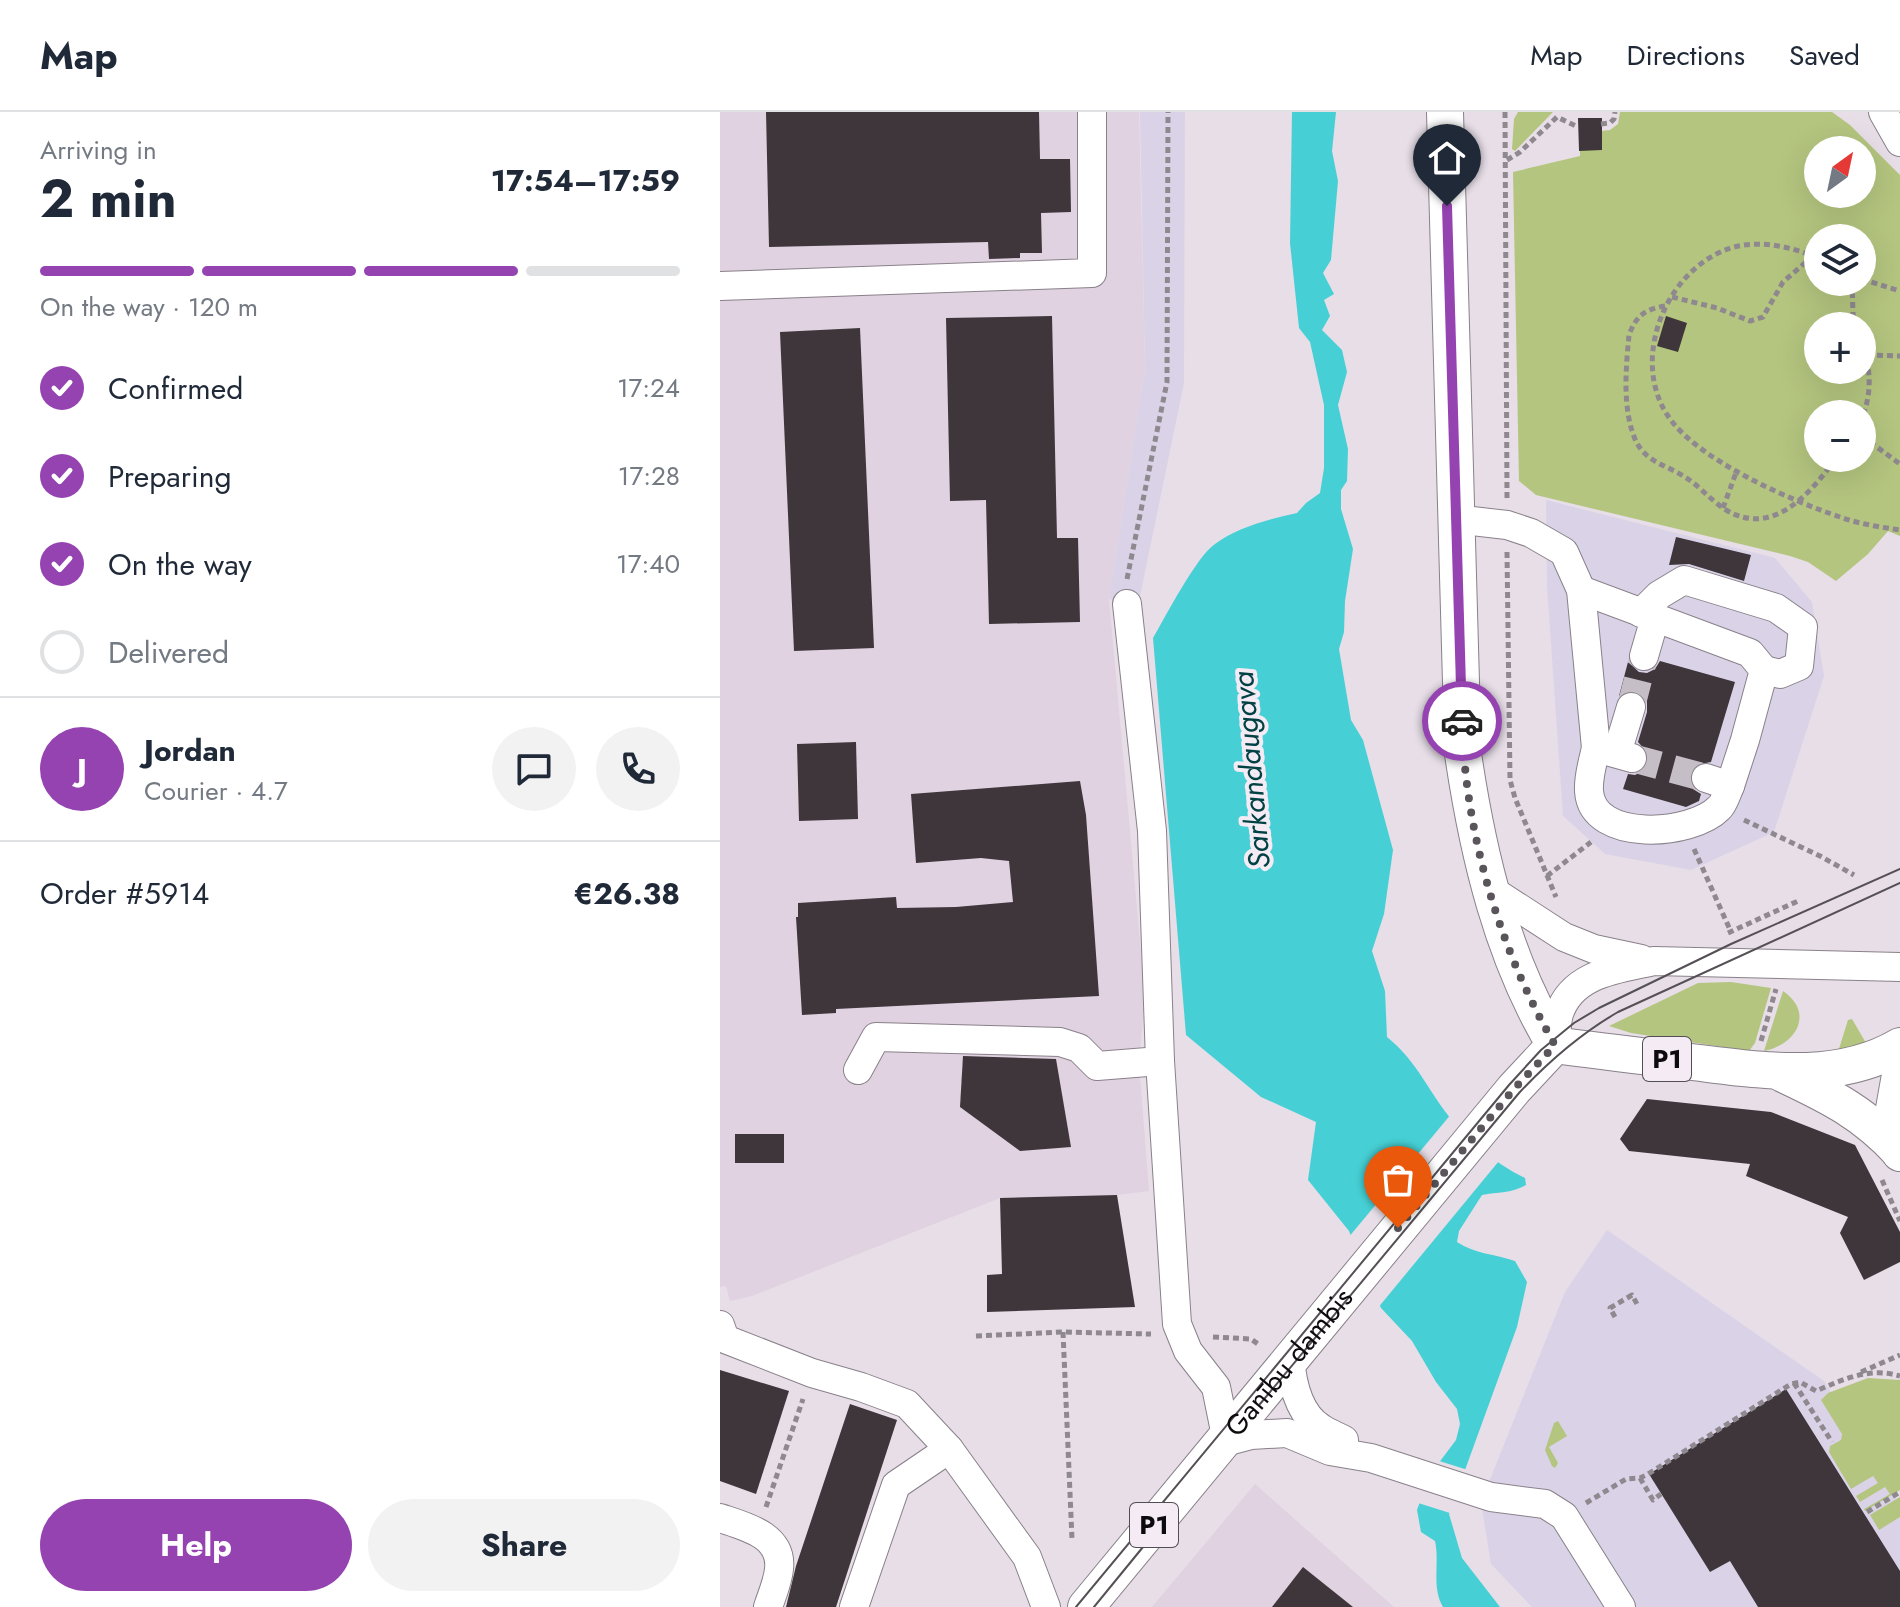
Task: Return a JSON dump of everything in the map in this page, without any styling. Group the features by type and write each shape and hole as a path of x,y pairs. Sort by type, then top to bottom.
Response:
{"main road":[{"path":"1445,112 1463,754 1473,822 1490,889 1527,990 1555,1045"},
{"name":"P1","path":"1555,1045 1766,1070 1846,1068 1878,1058 1900,1046"},
{"name":"Ganību dambis","path":"1097,1603 1224,1440 1283,1349 1555,1045"},
{"path":"1766,1070 1850,1107 1877,1128 1894,1162"},
{"path":"1894,1162 1894,1109 1900,1075"}],"lane":[{"path":"720,286 1092,273 1092,112"},
{"path":"1883,112 1900,142"},
{"path":"1455,519 1507,525 1531,533 1564,552 1581,590 1615,753"},
{"path":"1581,590 1648,615 1750,653 1764,670 1780,674 1799,666 1803,627 1776,608 1684,580 1659,595 1648,615 1644,656"},
{"path":"1127,604 1152,831 1160,1061 1180,1335 1188,1351 1216,1387 1224,1440 1251,1435 1298,1435 1330,1451 1379,1461 1476,1493 1545,1504 1564,1516 1621,1607"},
{"path":"1631,707 1615,753 1588,792 1597,812 1613,825 1648,830 1684,828 1718,791 1745,740 1764,670"},
{"path":"1490,889 1564,937 1594,949 1654,961 1900,967"},
{"path":"1555,1045 1557,1017 1565,997 1581,982 1616,969 1654,961"},
{"path":"858,1070 876,1037 1060,1042 1079,1048 1097,1066 1160,1061"},
{"path":"720,1325 725,1339 812,1373 907,1404 949,1449 1027,1557 1046,1607"},
{"path":"1283,1349 1301,1404 1313,1422 1379,1461"},
{"path":"854,1607 896,1485 949,1449"},
{"path":"720,1518 758,1530 774,1547 780,1566 768,1607"}],"path":[{"path":"1127,604 1126,588 1167,382 1168,112"},
{"path":"1505,112 1510,780 1559,904"},
{"path":"1601,124 1610,123 1615,112"},
{"path":"1507,161 1559,115 1576,126"},
{"path":"1804,254 1768,244 1732,248 1701,265 1665,306 1653,342 1651,360 1657,397 1667,416 1691,443 1737,470 1841,518 1900,530"},
{"path":"1672,297 1717,308 1750,321 1763,317 1783,282 1804,266"},
{"path":"1876,283 1900,291"},
{"path":"1665,306 1650,308 1642,313 1629,335 1628,418 1640,450 1649,459 1678,472 1723,508 1738,516 1767,518 1784,512 1802,501 1825,472"},
{"path":"1876,355 1900,356"},
{"path":"1876,446 1900,464"},
{"path":"1723,508 1737,470"},
{"path":"1718,791 1854,875"},
{"path":"1547,876 1613,825"},
{"path":"1684,828 1731,932"},
{"path":"1720,937 1798,901"},
{"path":"1766,1070 1783,963"},
{"path":"1894,1162 1900,1221"},
{"path":"1615,1317 1610,1308 1632,1295 1637,1304"},
{"path":"1063,1332 1072,1539"},
{"path":"976,1336 1063,1332 1180,1335 1251,1339 1283,1349"},
{"path":"1564,1516 1626,1479 1640,1478 1794,1383 1800,1382 1816,1391 1900,1355"},
{"path":"1855,1374 1886,1372 1900,1376"},
{"path":"758,1530 812,1373"},
{"path":"1794,1383 1832,1442"},
{"path":"1640,1478 1653,1500 1661,1494"},
{"path":"1867,1512 1900,1492"}],"shaded area":[{"path":"720,112 1139,112 1145,367 1109,599 1145,997 1139,1063 1149,1191 1117,1195 1000,1198 752,1296 730,1301 726,1286 720,1287"},
{"path":"1140,112 1185,112 1184,383 1139,601 1119,602 1109,599 1145,367"},
{"path":"1546,500 1775,558 1812,602 1824,676 1774,832 1691,870 1605,854 1563,816 1547,586"},
{"path":"1607,1230 1824,1381 1900,1504 1900,1607 1532,1607 1491,1564 1481,1502 1565,1292"},
{"path":"1255,1484 1394,1607 1152,1607"}],"green space":[{"path":"1518,112 1553,112 1515,151 1512,149 1514,119"},
{"path":"1620,112 1832,112 1861,136 1804,136 1804,208 1876,208 1876,151 1900,175 1900,536 1888,531 1868,554 1836,581 1808,562 1790,556 1536,495 1519,481 1513,172 1580,156 1580,151 1601,131 1610,130 1618,124"},
{"path":"1731,982 1771,988 1755,1043 1749,1051 1631,1033 1609,1026 1698,983"},
{"path":"1783,991 1798,1009 1798,1027 1785,1042 1764,1051"},
{"path":"1852,1019 1866,1043 1838,1052 1848,1020"},
{"path":"1868,1378 1900,1380 1900,1490 1865,1511 1890,1494 1885,1487 1860,1502 1856,1496 1878,1483 1873,1476 1851,1489 1829,1452 1830,1446 1841,1440 1842,1434 1821,1400 1828,1393"},
{"path":"1558,1421 1567,1436 1549,1447 1558,1463 1555,1468 1545,1450 1554,1423"},
{"path":"1900,1497 1900,1517 1879,1530 1870,1515"}],"water":[{"name":"Sarkandaugava","path":"1292,112 1336,112 1332,151 1338,181 1331,260 1323,273 1334,294 1324,300 1330,316 1322,330 1342,350 1347,372 1338,405 1348,449 1347,481 1341,490 1341,509 1353,549 1344,632 1339,649 1351,720 1363,740 1393,850 1384,914 1372,951 1385,991 1387,1037 1412,1062 1461,1130 1491,1157 1525,1178 1526,1185 1482,1195 1459,1231 1457,1242 1515,1261 1527,1282 1517,1327 1449,1514 1462,1558 1500,1607 1443,1607 1439,1599 1435,1541 1421,1532 1417,1510 1429,1476 1456,1440 1460,1424 1457,1409 1436,1382 1412,1341 1381,1308 1349,1231 1308,1180 1316,1122 1261,1097 1186,1035 1153,638 1190,574 1215,544 1244,528 1297,513 1320,493 1324,468 1324,405 1310,342 1299,328 1290,243"}],"pier":[{"path":"1452,1113 1499,1161 1377,1309 1348,1238"},
{"path":"1436,1460 1468,1470 1453,1514 1415,1502 1425,1474"}],"building":[{"path":"766,112 1039,112 1040,159 1070,159 1071,212 1041,213 1042,253 1020,253 1020,258 989,259 988,242 769,247"},
{"path":"1578,118 1602,118 1602,150 1579,151"},
{"path":"1052,316 1057,538 1078,538 1080,622 989,624 986,500 950,501 946,318"},
{"path":"1666,316 1687,323 1678,352 1657,346"},
{"path":"860,328 874,648 794,651 780,332"},
{"path":"1676,537 1751,555 1744,581 1689,564 1669,565"},
{"path":"1660,661 1735,682 1711,762 1695,765 1690,773 1693,789 1701,794 1699,801 1686,807 1623,789 1628,774 1643,771 1648,762 1648,753 1638,742 1647,702 1643,695 1635,691 1626,691 1619,696 1628,662 1639,672 1647,673 1655,669"},
{"path":"856,742 858,819 799,821 797,744"},
{"path":"1080,781 1086,815 1099,996 836,1009 836,1013 802,1015 796,917 798,903 896,897 897,908 1013,902 1009,861 981,858 916,863 911,794"},
{"path":"963,1056 1056,1059 1071,1147 1020,1151 960,1107"},
{"path":"1647,1099 1771,1112 1855,1145 1900,1232 1900,1262 1864,1280 1840,1233 1848,1217 1746,1176 1750,1164 1629,1151 1620,1139"},
{"path":"735,1134 784,1134 784,1163 735,1163"},
{"path":"1117,1195 1135,1307 987,1312 987,1275 1002,1274 1000,1198"},
{"path":"720,1370 789,1391 756,1494 720,1481"},
{"path":"1786,1389 1900,1571 1900,1607 1758,1607 1730,1561 1710,1572 1649,1474"},
{"path":"850,1404 897,1420 836,1607 786,1607 796,1566"},
{"path":"1303,1567 1353,1607 1272,1607"}],"tunnel":[{"path":"1631,707 1644,656"},
{"path":"1632,758 1706,778"}],"tram line":[{"path":"1076,1607 1541,1050 1574,1023 1599,1008 1731,944 1900,869"},
{"path":"1260,1404 1519,1093 1566,1049 1618,1012 1900,883"},
{"path":"1094,1607 1143,1547"}],"way so far":[{"path":"1398,1228 1514,1089 1555,1045 1532,1002 1490,889 1473,822 1463,754 1462,721"}],"route":[{"path":"1447,206 1462,721"}]}
